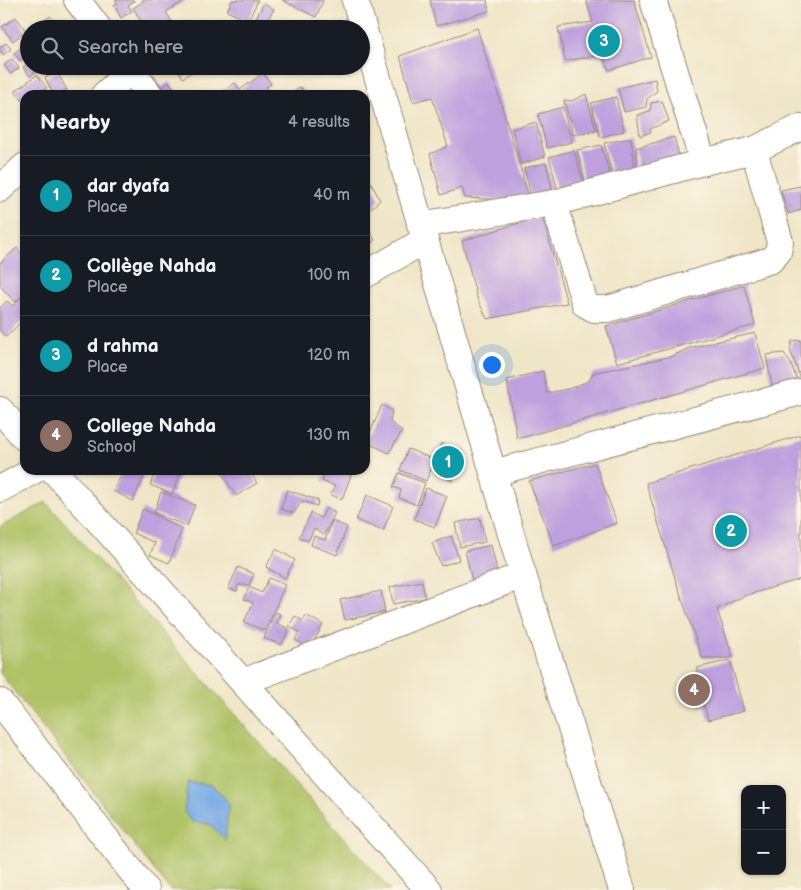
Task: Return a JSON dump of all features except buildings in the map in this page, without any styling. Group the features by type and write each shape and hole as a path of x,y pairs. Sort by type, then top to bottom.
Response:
{"street":[{"path":"77,0 92,20"},
{"path":"355,0 361,20"},
{"path":"653,0 703,162"},
{"path":"370,52 522,575 618,889"},
{"path":"109,90 123,75"},
{"path":"135,75 146,90"},
{"path":"370,271 422,232 554,203 754,150 801,127"},
{"path":"554,203 585,304 594,310 608,309 771,260 778,252 780,242 754,150"},
{"path":"0,188 20,170"},
{"path":"493,473 801,392"},
{"path":"0,410 20,432"},
{"path":"0,489 26,475"},
{"path":"57,475 429,890"},
{"path":"243,682 522,575"},
{"path":"0,702 146,890"}],"green space":[{"path":"46,502 390,890 170,890 0,673 0,527"}],"water":[{"path":"188,782 212,785 229,803 225,840 210,824 192,822 184,812"}],"place":[{"name":"d rahma","path":"604,41"},
{"name":"dar dyafa","path":"448,462"},
{"name":"Collège Nahda","path":"731,531"},
{"name":"College Nahda","path":"694,690"}]}
